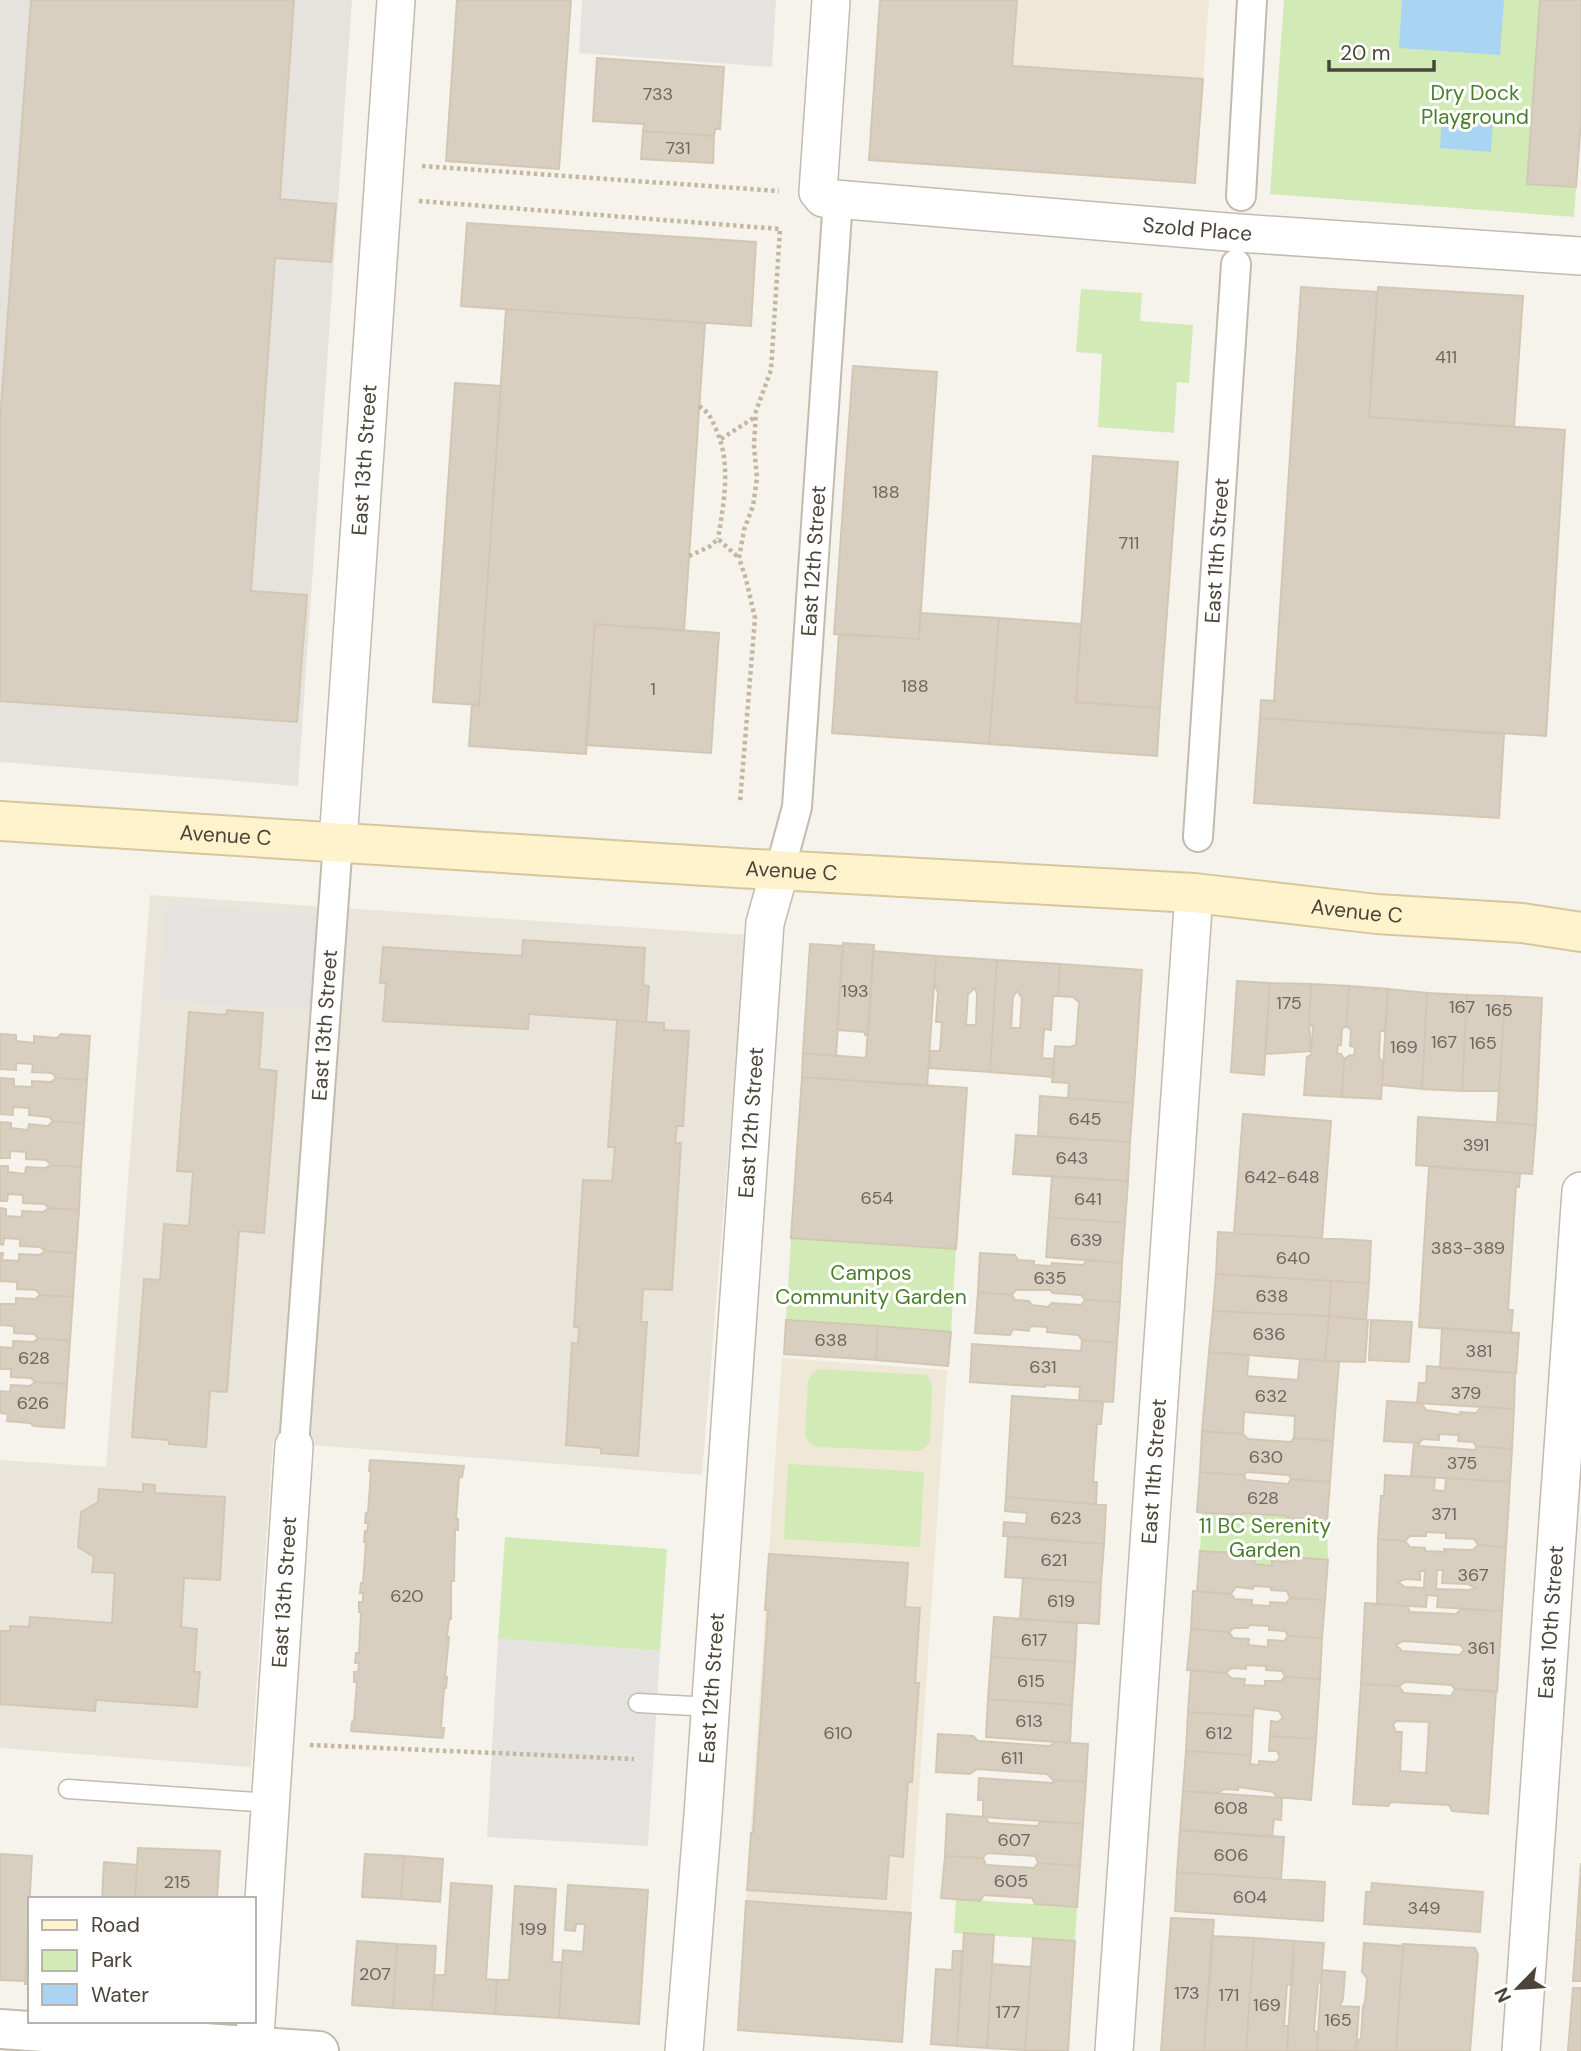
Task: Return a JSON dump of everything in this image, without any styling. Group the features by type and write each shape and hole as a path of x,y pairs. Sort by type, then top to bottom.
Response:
{"main road":[{"name":"Avenue C","path":"0,821 1194,893 1377,914 1522,923 1581,932"}],"street":[{"name":"East 13th Street","path":"256,2018 293,1446 396,0"},
{"name":"East 12th Street","path":"684,2051 711,1707 765,923 797,807 828,195 831,0"},
{"path":"1241,196 1252,0"},
{"name":"Szold Place","path":"828,195 1239,233 1581,256"},
{"name":"East 11th Street","path":"1198,837 1236,264"},
{"name":"East 11th Street","path":"1114,2051 1194,893"},
{"name":"East 10th Street","path":"1521,2051 1581,1191"},
{"name":"East 13th Street","path":"254,2049 256,2023"},
{"path":"0,2029 254,2049 319,2051"}],"lane":[{"path":"638,1703 711,1707"},
{"path":"68,1789 270,1802"}],"path":[{"path":"422,166 779,191"},
{"path":"419,201 780,229 771,370 755,417 757,478 753,506 744,530 739,558 755,618 740,803"},
{"path":"689,556 709,547 718,539 726,465 721,439 708,412 699,406"},
{"path":"721,439 755,417"},
{"path":"718,539 739,558"},
{"path":"274,1744 634,1759"}],"shaded area":[{"path":"0,0 352,0 298,786 0,762"},
{"path":"582,0 776,0 772,67 579,53"},
{"path":"880,0 1209,0 1195,183 869,160"},
{"path":"150,895 746,935 702,1475 273,1442 251,1767 0,1748 0,1460 106,1467"},
{"path":"166,904 317,915 310,1011 159,1000"},
{"path":"782,1358 947,1370 911,1913 746,1901"},
{"path":"498,1639 660,1651 648,1846 487,1837"}],"green space":[{"name":"Dry Dock Playground","path":"1284,0 1581,0 1581,120 1574,217 1270,194"},
{"path":"1081,289 1142,293 1140,321 1193,325 1189,383 1177,382 1174,433 1098,427 1102,354 1076,352"},
{"name":"Campos Community Garden","path":"791,1238 956,1249 951,1332 786,1320"},
{"path":"819,1369 927,1375 932,1385 930,1442 918,1451 819,1447 810,1443 805,1435 808,1381 812,1373"},
{"path":"788,1464 924,1472 920,1547 784,1539"},
{"name":"11 BC Serenity Garden","path":"1202,1513 1286,1516 1290,1519 1327,1522 1328,1560 1294,1557 1289,1562 1273,1561 1272,1566 1254,1564 1254,1560 1238,1558 1233,1553 1200,1551"},
{"path":"505,1537 667,1549 660,1651 498,1639"},
{"path":"956,1899 1077,1907 1075,1941 954,1933"}],"water":[{"path":"1402,0 1504,0 1500,55 1399,48"},
{"path":"1442,114 1493,118 1491,152 1440,148"}],"building":[{"path":"31,0 294,0 280,199 336,204 331,262 275,258 251,591 307,595 297,722 0,701 0,421"},
{"path":"457,0 571,0 559,169 446,161"},
{"path":"880,0 1017,0 1012,66 1203,79 1195,183 869,160"},
{"path":"1540,0 1581,0 1581,120 1576,187 1527,184"},
{"path":"597,58 724,67 720,129 715,129 714,136 643,131 644,124 593,121"},
{"path":"643,131 714,136 713,163 641,159"},
{"path":"467,223 756,242 751,326 461,306"},
{"path":"1301,287 1377,292 1369,417 1565,430 1546,736 1260,718 1261,700 1274,701"},
{"path":"1378,287 1523,296 1514,427 1369,417"},
{"path":"506,309 705,323 684,631 595,624 586,754 469,746 472,704 479,705"},
{"path":"853,366 937,372 919,639 834,634"},
{"path":"455,383 501,386 479,705 433,702"},
{"path":"1093,456 1178,462 1160,708 1076,702"},
{"path":"920,613 999,618 989,744 832,733 839,634 919,639"},
{"path":"999,618 1081,624 1076,702 1160,708 1157,756 989,744"},
{"path":"595,624 719,633 711,753 586,745"},
{"path":"1260,718 1504,734 1499,818 1254,803"},
{"path":"523,940 645,948 643,985 649,986 646,1022 529,1014 528,1029 383,1021 386,983 380,983 383,947 522,956"},
{"path":"843,943 874,945 868,1035 865,1035 865,1032 837,1030"},
{"path":"810,944 843,946 836,1056 803,1053"},
{"path":"873,951 936,956 927,1086 802,1077 803,1053 866,1058"},
{"path":"936,956 997,960 990,1072 929,1068 930,1051 940,1051 942,1022 936,1022 938,992 934,985","holes":["975,988 976,1025 966,1025 968,994"]},
{"path":"997,960 1060,964 1058,996 1053,996 1051,1030 1044,1029 1042,1058 1054,1059 1053,1077 990,1072","holes":["1017,991 1022,998 1020,1028 1011,1028 1013,997"]},
{"path":"1060,964 1142,970 1133,1103 1068,1098 1069,1083 1052,1082 1055,1046 1076,1045 1079,1002 1073,997 1058,996"},
{"path":"1237,981 1270,983 1264,1075 1231,1072"},
{"path":"1270,983 1311,984 1311,1051 1265,1054"},
{"path":"1311,984 1349,986 1346,1026 1342,1029 1341,1045 1338,1045 1337,1054 1341,1054 1344,1059 1342,1097 1304,1095 1313,1027 1309,1023"},
{"path":"1349,986 1388,989 1385,1030 1380,1031 1379,1057 1383,1063 1381,1099 1342,1097 1344,1059 1350,1055 1354,1056 1355,1047 1350,1046 1351,1030 1346,1026"},
{"path":"1388,989 1427,993 1422,1089 1382,1085"},
{"path":"1427,993 1467,995 1462,1091 1422,1089"},
{"path":"1467,995 1505,996 1499,1091 1462,1091"},
{"path":"1505,996 1542,998 1536,1125 1497,1122"},
{"path":"227,1010 263,1013 259,1069 277,1071 264,1233 239,1231 227,1392 210,1391 206,1447 169,1444 169,1440 132,1437 144,1279 160,1280 164,1224 189,1226 193,1172 177,1171 189,1012 226,1015"},
{"path":"617,1020 664,1023 664,1030 689,1031 683,1126 677,1126 675,1143 681,1143 672,1290 643,1289 641,1322 647,1322 638,1456 601,1453 601,1448 566,1445 572,1343 578,1344 579,1327 574,1327 583,1180 612,1181 615,1147 608,1147"},
{"path":"0,1034 16,1035 16,1041 34,1043 34,1036 90,1036 87,1080 56,1078 52,1073 32,1072 33,1064 16,1063 16,1070 0,1069"},
{"path":"802,1077 967,1088 956,1249 791,1238"},
{"path":"0,1078 14,1079 14,1086 32,1087 32,1081 51,1082 56,1078 87,1080 84,1124 29,1115 29,1108 13,1107 13,1115 0,1114"},
{"path":"1040,1096 1133,1103 1130,1142 1038,1136"},
{"path":"1243,1114 1331,1121 1322,1238 1234,1233"},
{"path":"1418,1117 1536,1125 1532,1174 1416,1165"},
{"path":"53,1121 84,1124 81,1167 51,1165 46,1160 26,1159 26,1152 10,1151 10,1158 0,1158 0,1122 11,1123 11,1128 28,1130 29,1124 48,1126"},
{"path":"1016,1135 1130,1142 1128,1181 1013,1174"},
{"path":"51,1165 81,1167 79,1210 23,1203 23,1195 8,1194 7,1201 0,1201 0,1166 8,1166 8,1172 25,1174 26,1167 45,1168"},
{"path":"1429,1167 1520,1173 1519,1187 1516,1186 1508,1310 1513,1310 1511,1333 1419,1327"},
{"path":"1052,1176 1128,1181 1125,1223 1049,1217"},
{"path":"0,1208 6,1209 6,1216 22,1217 22,1211 43,1212 49,1208 79,1210 76,1253 20,1246 20,1239 4,1238 3,1245 0,1244"},
{"path":"1049,1217 1125,1223 1122,1263 1046,1257"},
{"path":"1218,1232 1371,1241 1369,1283 1216,1274"},
{"path":"45,1251 76,1253 73,1297 40,1295 36,1290 17,1289 17,1282 0,1281 0,1253 3,1253 2,1260 19,1261 19,1254 40,1255"},
{"path":"980,1253 1015,1255 1018,1260 1034,1261 1034,1265 1083,1265 1087,1260 1122,1263 1120,1302 1085,1300 1081,1295 1053,1293 1050,1290 1016,1290 1012,1295 978,1292"},
{"path":"1216,1274 1331,1281 1329,1316 1213,1311"},
{"path":"1331,1281 1369,1283 1366,1319 1329,1316"},
{"path":"978,1292 1012,1295 1015,1300 1048,1307 1052,1303 1081,1305 1085,1300 1120,1302 1117,1343 1082,1340 1078,1335 1047,1332 1047,1327 1030,1326 1029,1331 1013,1329 1010,1335 975,1333"},
{"path":"40,1295 73,1297 70,1341 14,1333 14,1326 0,1325 0,1304 16,1304 16,1298 35,1299"},
{"path":"1213,1311 1329,1316 1325,1361 1209,1352"},
{"path":"1329,1316 1368,1320 1365,1362 1325,1361"},
{"path":"786,1320 878,1326 876,1360 784,1354"},
{"path":"1371,1320 1412,1322 1409,1362 1369,1360"},
{"path":"878,1326 951,1332 948,1366 876,1360"},
{"path":"1442,1328 1519,1333 1516,1373 1440,1368"},
{"path":"38,1338 70,1341 67,1384 11,1377 11,1369 0,1369 0,1347 13,1348 13,1341 34,1342"},
{"path":"1082,1340 1117,1343 1113,1402 1079,1400 1080,1387 970,1382 972,1344 1081,1351"},
{"path":"1209,1352 1249,1355 1247,1376 1298,1380 1300,1359 1339,1362 1333,1441 1294,1438 1295,1416 1244,1412 1243,1434 1202,1431"},
{"path":"1427,1366 1515,1373 1514,1409 1417,1403 1419,1383 1426,1383"},
{"path":"35,1382 67,1384 64,1428 7,1421 8,1414 0,1413 0,1391 10,1392 11,1385 30,1386"},
{"path":"1012,1396 1103,1402 1101,1424 1097,1424 1093,1482 1097,1482 1096,1504 1006,1497"},
{"path":"1387,1401 1421,1403 1426,1410 1461,1415 1460,1412 1476,1413 1481,1407 1514,1409 1512,1449 1476,1446 1473,1442 1458,1441 1459,1435 1439,1434 1439,1440 1423,1439 1419,1443 1384,1441"},
{"path":"1202,1431 1243,1434 1248,1439 1333,1441 1330,1482 1291,1479 1289,1475 1200,1472"},
{"path":"1414,1443 1419,1443 1419,1446 1476,1450 1476,1446 1512,1449 1510,1482 1411,1476"},
{"path":"370,1460 464,1466 462,1477 459,1477 456,1519 458,1530 455,1530 454,1581 451,1581 451,1619 447,1637 447,1677 441,1728 444,1728 443,1738 351,1731 357,1682 354,1682 354,1672 358,1672 359,1663 355,1663 356,1653 359,1653 359,1602 363,1602 363,1593 360,1593 368,1523 365,1523 368,1513"},
{"path":"1200,1472 1244,1475 1246,1480 1288,1484 1291,1479 1330,1482 1327,1522 1289,1519 1286,1516 1197,1512"},
{"path":"1385,1475 1435,1478 1434,1490 1445,1491 1446,1478 1510,1482 1506,1547 1478,1545 1474,1539 1446,1538 1446,1533 1426,1532 1426,1536 1410,1536 1405,1541 1378,1539"},
{"path":"143,1484 155,1485 155,1493 225,1497 220,1580 184,1578 181,1627 197,1629 194,1672 200,1672 197,1707 96,1700 95,1711 0,1704 0,1631 10,1631 10,1626 29,1627 30,1617 112,1623 115,1573 92,1572 94,1557 78,1547 81,1512 98,1502 99,1489 143,1492"},
{"path":"1006,1497 1106,1505 1104,1544 1003,1536 1004,1522 1026,1524 1027,1513 1005,1511"},
{"path":"1008,1537 1104,1544 1101,1583 1005,1577"},
{"path":"1378,1539 1405,1541 1410,1547 1425,1548 1425,1551 1473,1550 1478,1545 1506,1547 1502,1611 1437,1607 1438,1596 1427,1595 1426,1607 1377,1604","holes":["1437,1570 1443,1570 1442,1583 1468,1584 1476,1588 1436,1589","1420,1571 1425,1571 1424,1588 1405,1587 1398,1582 1405,1579 1420,1580"]},
{"path":"1200,1551 1233,1553 1238,1558 1255,1560 1254,1564 1272,1566 1272,1561 1289,1562 1294,1557 1328,1560 1325,1600 1290,1598 1287,1591 1271,1590 1271,1587 1236,1587 1231,1594 1197,1591"},
{"path":"769,1554 908,1563 905,1607 920,1608 915,1683 919,1683 903,1857 889,1855 886,1899 747,1890 768,1610 765,1610"},
{"path":"1023,1578 1101,1583 1099,1624 1020,1619"},
{"path":"1193,1591 1231,1594 1235,1599 1252,1600 1252,1605 1270,1606 1270,1602 1286,1603 1290,1598 1325,1600 1322,1638 1288,1636 1285,1631 1269,1630 1269,1626 1249,1625 1248,1628 1234,1628 1229,1632 1191,1629"},
{"path":"1365,1603 1407,1606 1410,1612 1456,1614 1461,1609 1502,1611 1497,1692 1405,1682 1399,1686 1361,1684","holes":["1403,1641 1460,1645 1464,1650 1459,1655 1402,1651 1396,1645"]},
{"path":"994,1617 1077,1623 1075,1662 991,1657"},
{"path":"1191,1629 1229,1632 1233,1638 1249,1639 1248,1645 1268,1647 1268,1640 1284,1641 1288,1636 1322,1638 1320,1679 1285,1677 1282,1671 1266,1670 1266,1666 1246,1665 1246,1669 1231,1668 1226,1673 1187,1670"},
{"path":"991,1657 1075,1662 1072,1705 988,1699"},
{"path":"1191,1670 1226,1673 1231,1678 1245,1679 1244,1685 1265,1686 1265,1681 1281,1681 1285,1677 1320,1679 1316,1739 1270,1736 1271,1721 1278,1722 1283,1718 1279,1711 1254,1708 1253,1716 1188,1712"},
{"path":"1361,1684 1399,1686 1404,1693 1451,1696 1455,1689 1496,1691 1488,1814 1452,1811 1449,1805 1391,1802 1388,1806 1353,1804","holes":["1396,1721 1429,1722 1426,1773 1400,1771 1402,1732 1396,1732 1393,1725"]},
{"path":"988,1699 1072,1705 1070,1743 986,1737"},
{"path":"1188,1712 1253,1716 1251,1755 1186,1751"},
{"path":"938,1734 973,1736 978,1741 1049,1746 1056,1742 1088,1744 1086,1782 1053,1780 1047,1774 977,1769 970,1774 936,1772"},
{"path":"1270,1736 1316,1739 1311,1800 1277,1797 1273,1792 1238,1787 1238,1790 1224,1789 1218,1793 1183,1791 1186,1751 1251,1755 1250,1764 1259,1765 1259,1761 1276,1762 1280,1757 1277,1751 1269,1751"},
{"path":"979,1778 1053,1783 1053,1780 1086,1782 1083,1824 983,1817 983,1800 978,1800"},
{"path":"1183,1791 1282,1798 1281,1820 1274,1819 1272,1837 1180,1830"},
{"path":"947,1814 985,1817 989,1823 1037,1826 1041,1821 1083,1824 1080,1866 1038,1863 1035,1856 987,1853 983,1858 945,1856"},
{"path":"1180,1830 1284,1837 1281,1879 1177,1872"},
{"path":"138,1848 220,1851 217,1897 135,1897"},
{"path":"0,1854 32,1856 25,1981 0,1980"},
{"path":"365,1854 404,1856 401,1899 362,1897"},
{"path":"404,1856 443,1859 440,1902 401,1899"},
{"path":"945,1856 983,1858 986,1865 1034,1868 1038,1863 1080,1866 1077,1907 1035,1904 1032,1898 984,1895 980,1901 941,1898"},
{"path":"104,1862 137,1865 135,1897 102,1897"},
{"path":"1581,1863 1581,1940 1576,1940"},
{"path":"1177,1872 1325,1882 1323,1921 1175,1911"},
{"path":"451,1883 492,1886 486,1979 497,1980 495,2014 432,2010 435,1975 445,1975"},
{"path":"1372,1883 1483,1892 1480,1932 1364,1924 1366,1892 1371,1892"},
{"path":"568,1885 648,1890 639,2024 559,2018 563,1950 583,1952 585,1924 576,1924 575,1931 565,1930"},
{"path":"515,1886 556,1889 552,1962 562,1962 559,2018 495,2014 497,1980 509,1980"},
{"path":"746,1901 911,1913 902,2042 738,2030"},
{"path":"1171,1918 1214,1920 1204,2051 1161,2051"},
{"path":"964,1933 994,1935 987,2048 957,2046"},
{"path":"1212,1936 1254,1938 1246,2051 1204,2051"},
{"path":"28,1937 28,1984 25,1984"},
{"path":"1033,1938 1075,1941 1068,2051 1025,2050"},
{"path":"1254,1938 1294,1941 1292,1985 1287,1984 1284,2026 1288,2026 1287,2051 1246,2051"},
{"path":"1576,1940 1581,1940 1581,1981 1573,1981"},
{"path":"357,1941 397,1944 393,2008 352,2005"},
{"path":"1294,1941 1324,1943 1314,2030 1318,2034 1317,2050 1321,2051 1287,2051"},
{"path":"1364,1943 1403,1946 1396,2051 1356,2051 1356,2043 1361,2038 1367,1978 1362,1972"},
{"path":"397,1944 436,1946 432,2010 393,2008"},
{"path":"1403,1944 1475,1948 1478,1954 1470,2051 1396,2051"},
{"path":"953,1951 962,1951 957,2046 931,2044 936,1969 952,1970"},
{"path":"992,1964 1031,1967 1025,2050 987,2048"},
{"path":"1322,1970 1345,1972 1340,2006 1359,2007 1356,2051 1317,2050"},
{"path":"1573,1988 1581,1988 1581,2051 1568,2051"}]}
